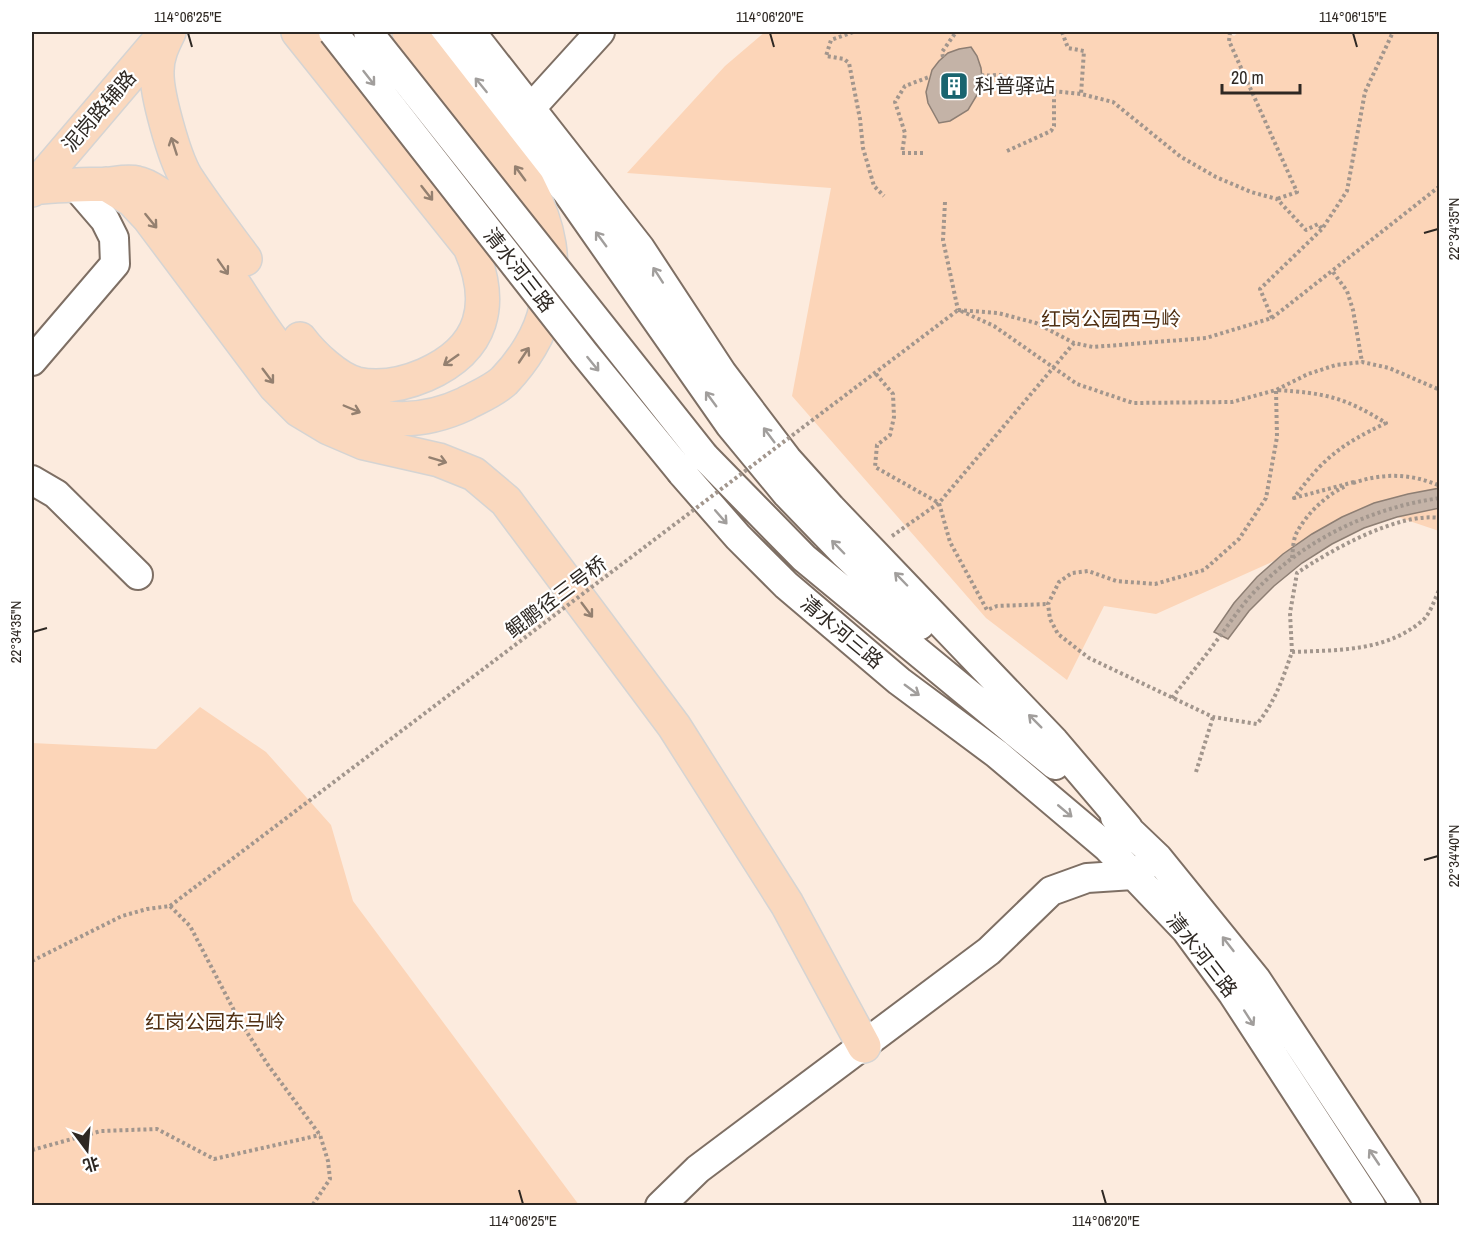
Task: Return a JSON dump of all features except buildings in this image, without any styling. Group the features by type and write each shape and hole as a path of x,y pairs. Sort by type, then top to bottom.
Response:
{"main road":[{"name":"泥岗路辅路","path":"32,189 168,32"},
{"path":"168,32 159,51 158,87 185,175 305,345 328,368 355,383 384,386 412,381 439,369 461,354 472,339 482,314 483,292 479,268 470,247 298,32"},
{"path":"90,184 137,183 163,196 177,208 209,247 287,360 312,384 336,402 361,412 390,419 416,419 447,412 484,395 503,382 534,340 545,314 551,285 552,256 539,206 528,185 409,32"},
{"path":"90,184 132,200 149,218 275,386 299,410 329,428 364,443 439,460 474,474 506,501 674,726 787,904 864,1046"}],"street":[{"name":"清水河三路","path":"333,32 584,353 682,473 738,537 786,585 899,681 1014,769 1107,847 1186,930 1233,994 1371,1206"},
{"name":"清水河三路","path":"368,32 704,456 804,558 1025,740 1128,828 1158,858 1256,979 1406,1206"},
{"path":"438,32 567,192 730,425 787,494 844,553 949,652 1025,740"},
{"path":"471,32 640,248 722,373 787,459 1054,741 1128,828"},
{"path":"531,108 600,32"},
{"path":"32,361 115,264 114,238 90,184 74,140"},
{"path":"32,189 90,184"},
{"path":"32,480 57,494 138,575"},
{"path":"660,1206 698,1169 989,951 1051,891 1087,878 1133,875 1158,858"}],"path":[{"path":"853,32 831,39 826,56 844,59 849,63 863,148 874,186 884,196"},
{"path":"943,57 942,52 956,32"},
{"path":"1062,32 1068,48 1084,51 1081,94"},
{"path":"1230,32 1229,41 1297,192 1277,199"},
{"path":"1272,318 1260,288 1322,229 1347,191 1365,92 1393,32"},
{"path":"981,75 990,77 1000,74 1014,87 1081,94 1113,102 1181,157 1216,177 1251,192 1277,199 1306,230 1318,224 1322,229"},
{"path":"923,153 902,153 905,133 895,102 905,86 929,77"},
{"path":"1007,151 1051,131 1054,126 1054,92"},
{"path":"958,310 998,313 1036,323 1074,344 1093,347 1206,338 1272,318 1440,186"},
{"path":"945,202 943,240 958,310"},
{"path":"1333,272 1347,291 1353,310 1362,362"},
{"path":"958,310 994,326 1077,384 1132,403 1232,402 1276,390 1308,374 1336,365 1362,362 1389,368 1440,390"},
{"name":"鲲鹏径三号桥","path":"170,906 958,310"},
{"path":"892,536 939,502 1074,344"},
{"path":"876,374 893,394 894,417 890,435 877,445 875,466 939,502 950,542 987,610 996,606 1048,604"},
{"path":"1276,390 1336,397 1360,406 1386,423 1336,450 1312,473 1294,498 1376,477 1406,475 1440,486"},
{"path":"1276,390 1277,437 1266,498 1239,539 1204,570 1155,584 1116,581 1088,571 1072,573 1059,582 1048,604 1050,620 1058,634 1089,658 1213,717 1257,724 1269,710 1280,688 1292,652 1290,614 1297,573 1334,549 1379,529 1428,516 1440,518"},
{"path":"1292,559 1295,536 1309,515 1339,489 1354,482"},
{"path":"1172,698 1250,597 1292,559 1331,533 1360,519 1389,509 1440,498"},
{"path":"1292,652 1346,650 1385,643 1424,620 1440,588"},
{"path":"1196,772 1213,717"},
{"path":"32,961 122,916 170,906 190,926 245,1029 268,1065 320,1135 328,1161 330,1179 312,1206"},
{"path":"32,1150 101,1131 156,1129 214,1159 320,1135"}],"green space":[{"name":"红岗公园西马岭","path":"765,32 1228,32 1234,36 1239,32 1439,32 1439,531 1383,512 1156,614 1104,606 1067,680 986,618 792,396 831,188 627,173 725,66"},
{"name":"红岗公园东马岭","path":"200,707 266,752 331,825 353,901 579,1205 32,1205 32,743 156,749"}],"place":[{"name":"科普驿站","path":"954,86"}]}
